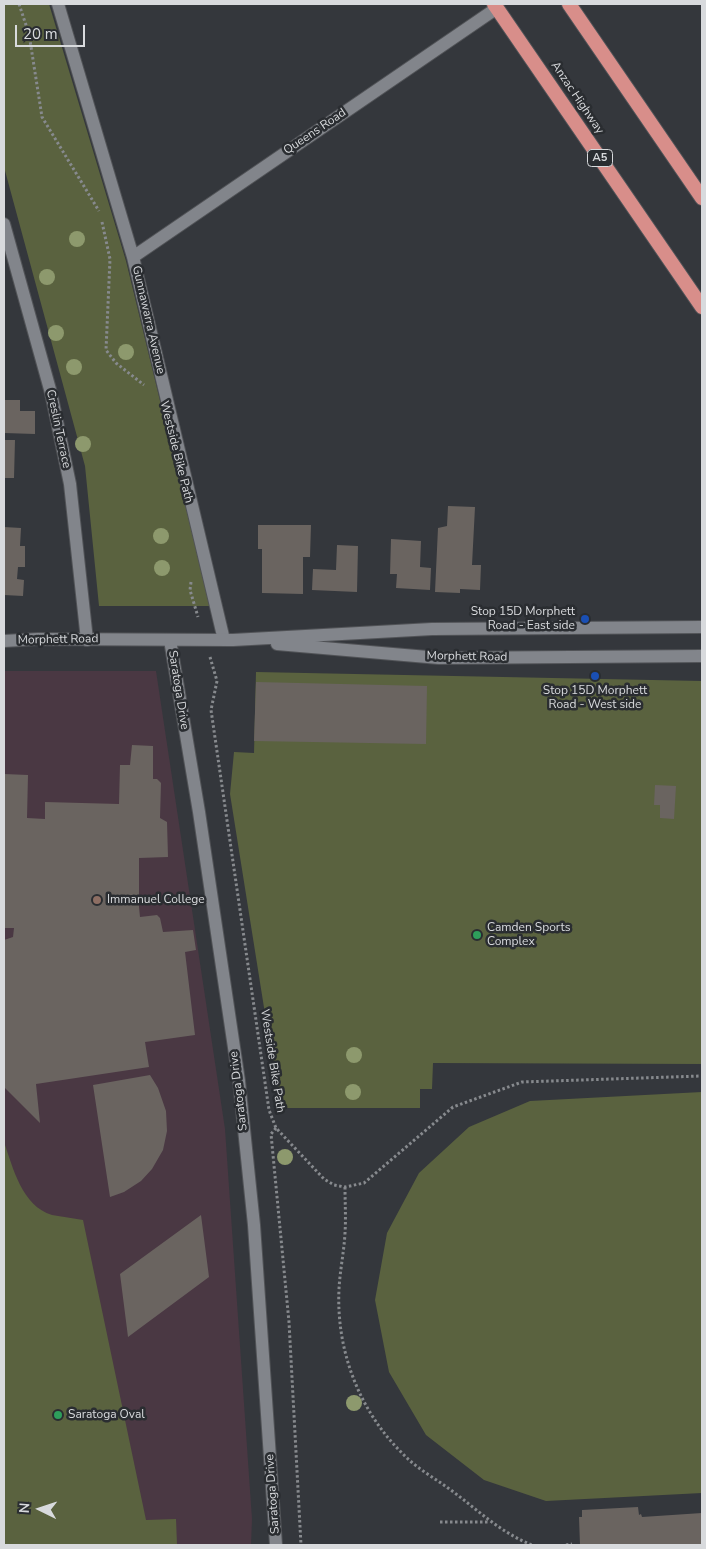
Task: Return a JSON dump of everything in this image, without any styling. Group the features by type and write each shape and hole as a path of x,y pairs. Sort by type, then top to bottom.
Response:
{"highway":[{"path":"569,4 702,198"},
{"name":"Anzac Highway","path":"496,6 702,307"}],"street":[{"name":"Gunnawarra Avenue","path":"58,4 133,257 228,640"},
{"name":"Queens Road","path":"133,257 496,6"},
{"name":"Creslin Terrace","path":"4,224 6,241 51,393 70,484 87,640"},
{"name":"Morphett Road","path":"4,641 38,639 228,640 432,629 702,627"},
{"name":"Saratoga Drive","path":"170,640 199,812 239,1081 254,1225 276,1545"},
{"name":"Morphett Road","path":"228,640 439,658 702,656"}],"path":[{"path":"19,4 29,34 42,117 100,212"},
{"path":"102,221 110,259 106,350 116,363 145,385"},
{"path":"193,573 190,590 197,613"},
{"name":"Westside Bike Path","path":"213,668 217,682 211,710 269,1110 276,1128 324,1179 334,1185 345,1188"},
{"path":"532,1545 508,1534 490,1522 459,1496 416,1466 402,1453 376,1421 353,1378 346,1358 339,1313 339,1290 345,1230 345,1188 364,1183 454,1107 522,1082 702,1076"},
{"path":"276,1128 271,1134 289,1322 301,1545"},
{"path":"440,1522 490,1522"},
{"path":"566,1545 572,1544"}],"shaded area":[{"name":"Immanuel College","path":"4,671 156,671 225,1129 252,1519 251,1545 4,1545"}],"green space":[{"path":"4,4 49,4 126,261 210,606 99,606 85,466 4,167"},
{"name":"Camden Sports Complex","path":"256,672 702,681 702,1064 433,1063 432,1089 420,1089 420,1108 280,1108 230,794 234,752 254,753"},
{"path":"702,1092 702,1493 546,1501 484,1480 426,1435 389,1372 375,1300 387,1233 419,1173 469,1127 530,1101"},
{"name":"Saratoga Oval","path":"4,1142 20,1185 33,1203 52,1215 83,1220 146,1520 176,1519 177,1545 4,1545"}],"building":[{"path":"4,400 20,400 20,411 35,411 35,434 4,433"},
{"path":"4,440 15,440 14,478 4,478"},
{"path":"448,506 475,507 472,565 481,565 480,590 460,589 460,593 435,592 438,528 447,526"},
{"path":"258,525 311,525 310,557 303,557 303,594 262,593 262,549 258,549"},
{"path":"4,527 21,528 20,546 25,546 25,567 18,567 17,579 24,580 23,596 4,595"},
{"path":"391,539 421,541 420,567 431,568 430,590 396,588 397,574 390,574"},
{"path":"337,545 358,546 357,592 312,590 313,569 336,570"},
{"path":"256,682 427,686 426,744 254,741"},
{"path":"132,745 153,746 153,779 157,779 161,783 160,818 167,822 168,857 139,858 140,917 157,915 160,918 163,932 193,930 196,950 185,952 195,1035 145,1042 149,1067 36,1084 40,1123 4,1087 4,940 13,937 14,928 4,928 4,774 28,775 27,818 45,819 45,802 119,804 120,765 130,765"},
{"path":"655,785 676,786 674,819 660,818 660,805 654,805"},
{"path":"150,1075 158,1088 166,1111 167,1131 163,1150 152,1169 141,1181 124,1192 110,1197 93,1085"},
{"path":"201,1215 209,1277 128,1337 120,1274"},
{"path":"638,1507 639,1515 641,1514 642,1517 702,1513 702,1545 580,1545 579,1517 582,1517 582,1510"}],"place":[{"name":"Stop 15D Morphett Road - East side","path":"585,619"},
{"name":"Stop 15D Morphett Road - West side","path":"595,676"},
{"name":"Immanuel College","path":"97,900"},
{"name":"Camden Sports Complex","path":"477,935"},
{"name":"Saratoga Oval","path":"58,1415"}]}
